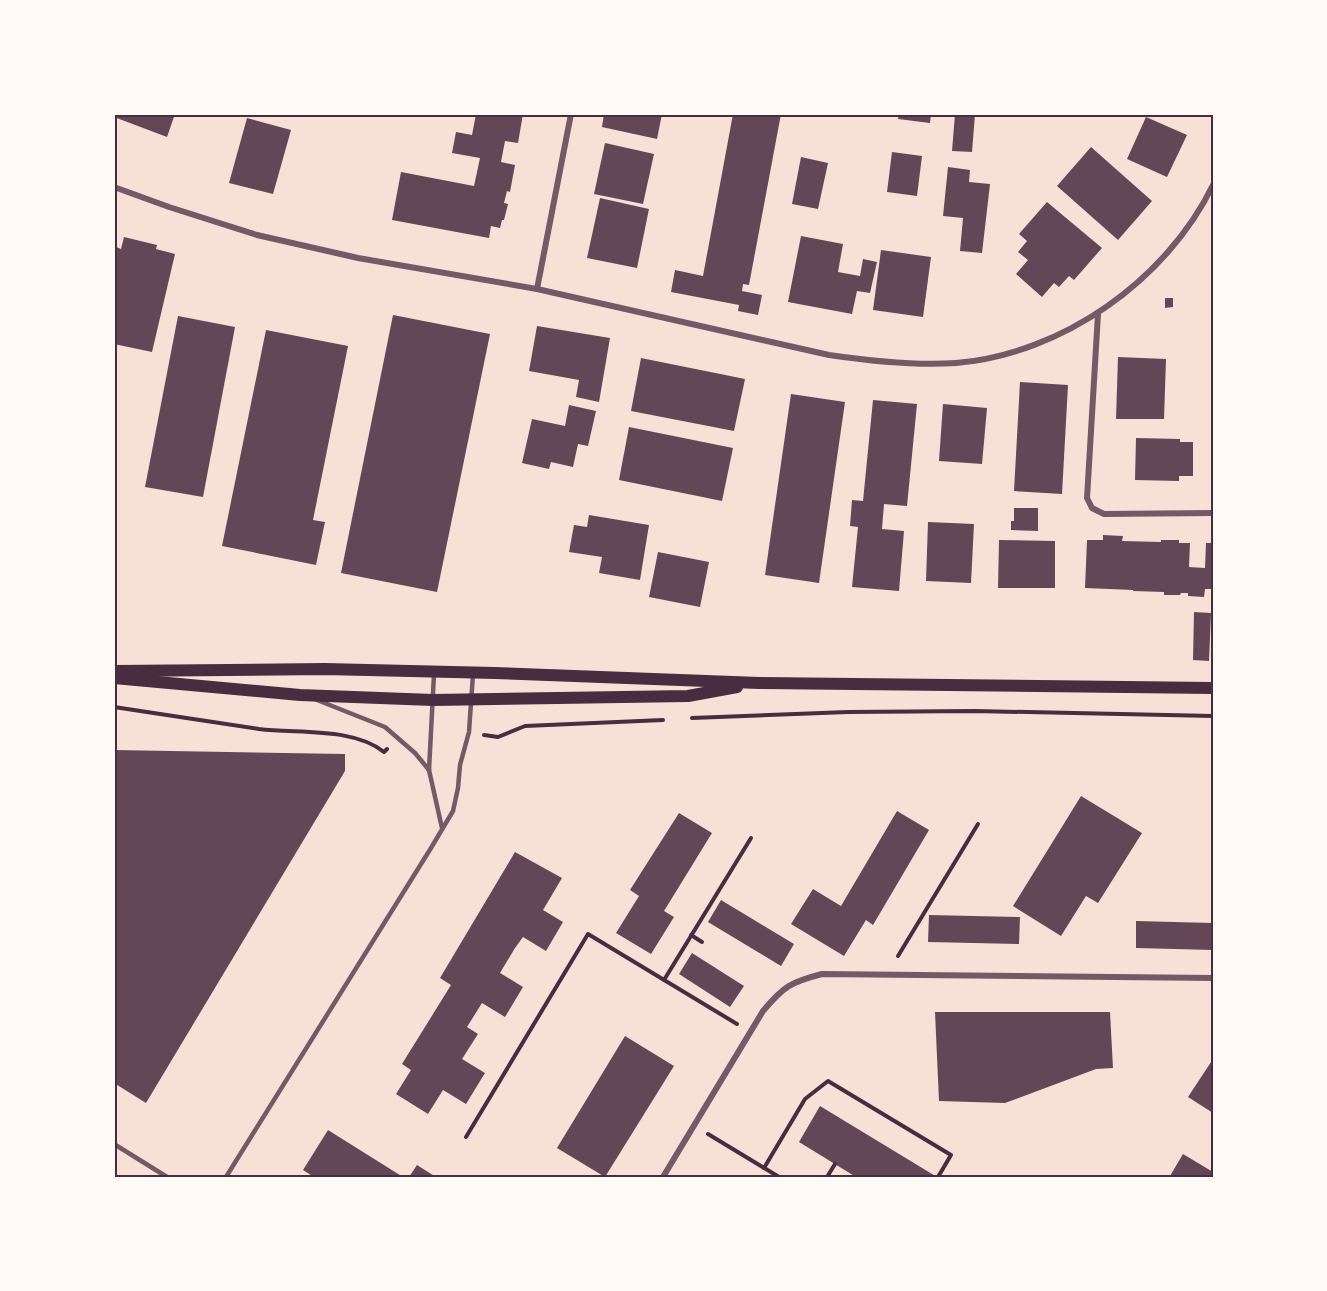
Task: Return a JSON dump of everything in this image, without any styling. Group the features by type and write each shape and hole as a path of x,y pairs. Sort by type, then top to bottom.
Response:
{"main road":[{"path":"114,671 325,669 474,672 759,683 1213,687"},
{"path":"114,678 300,695 433,700 688,696 759,683"}],"street":[{"path":"537,289 571,114"},
{"path":"114,187 257,235 358,258 537,289 829,355 924,364 957,363 1017,350 1060,334 1098,314 1165,255 1189,226 1213,186"},
{"path":"1098,314 1087,498 1092,508 1104,514 1213,513"},
{"path":"663,1177 763,1011 780,991 800,980 822,974 1213,978"}],"lane":[{"path":"434,672 429,770 442,828"},
{"path":"226,1177 453,811 460,765 469,732 474,672"},
{"path":"300,695 385,727 401,739 429,770"},
{"path":"114,1144 167,1177"}],"path":[{"path":"114,707 258,729 352,737 370,743 384,752 401,739"},
{"path":"681,719 917,711 1213,716"},
{"path":"469,732 498,737 525,726 669,720"},
{"path":"887,975 978,824"},
{"path":"664,980 751,838"},
{"path":"466,1137 588,934 750,1032"},
{"path":"691,935 702,942"},
{"path":"764,1168 805,1099 828,1082 951,1155 938,1177"},
{"path":"694,1125 779,1177"},
{"path":"827,1177 835,1164"}],"building":[{"path":"114,114 175,114 167,137 114,117"},
{"path":"476,114 523,114 518,143 505,141 501,162 515,165 510,192 507,191 504,203 508,204 500,228 491,226 489,238 392,220 401,172 474,186 480,158 452,153 456,132 472,135"},
{"path":"604,114 662,114 657,139 602,127"},
{"path":"733,114 781,114 749,285 743,284 742,291 762,295 758,315 738,311 739,305 671,292 675,270 703,276"},
{"path":"899,114 931,114 930,123 898,119"},
{"path":"955,114 975,114 972,152 952,151"},
{"path":"1146,117 1187,135 1167,177 1127,159"},
{"path":"247,118 291,130 273,194 229,183"},
{"path":"605,143 654,154 643,204 594,194"},
{"path":"1091,147 1152,201 1118,240 1057,186"},
{"path":"892,152 922,156 917,196 887,192"},
{"path":"801,157 828,163 818,209 792,204"},
{"path":"948,167 970,170 969,182 990,184 982,253 960,251 963,218 943,216"},
{"path":"600,198 649,209 637,268 587,258"},
{"path":"1047,202 1102,248 1074,280 1069,276 1059,287 1054,283 1042,297 1016,274 1028,260 1018,252 1027,241 1019,234"},
{"path":"801,236 843,244 838,272 860,276 863,259 877,262 870,293 857,291 852,314 788,302"},
{"path":"124,237 157,245 156,249 175,254 152,352 114,344 114,246 121,249"},
{"path":"881,250 931,257 923,317 873,310"},
{"path":"1165,298 1173,298 1173,307 1165,308"},
{"path":"393,315 490,334 437,592 341,573"},
{"path":"178,316 235,327 203,497 145,487"},
{"path":"537,326 610,338 599,402 576,397 579,380 529,371"},
{"path":"266,330 348,346 313,520 325,522 316,565 222,546"},
{"path":"1118,357 1166,359 1164,419 1116,419"},
{"path":"641,358 745,379 734,431 631,411"},
{"path":"1020,382 1068,385 1062,494 1014,491"},
{"path":"791,394 845,402 819,583 765,575"},
{"path":"873,400 917,404 907,506 884,504 882,529 904,531 899,591 852,587 858,527 850,526 852,500 863,501"},
{"path":"943,404 987,408 982,464 939,461"},
{"path":"569,405 596,411 588,446 578,444 573,467 551,462 549,469 522,463 532,419 565,426"},
{"path":"629,427 733,448 722,501 619,480"},
{"path":"1136,438 1180,439 1180,442 1193,442 1193,476 1179,476 1179,481 1135,480"},
{"path":"1014,508 1038,508 1038,531 1011,530"},
{"path":"589,515 649,525 640,580 599,573 602,557 569,552 574,525 587,527"},
{"path":"928,522 974,524 971,583 926,581"},
{"path":"1103,535 1123,536 1122,541 1179,540 1179,543 1190,543 1189,567 1205,568 1206,543 1213,543 1213,589 1205,589 1204,597 1188,596 1188,593 1164,595 1164,592 1085,588 1087,540 1103,540"},
{"path":"999,540 1055,541 1055,588 998,588"},
{"path":"658,552 709,562 700,607 649,597"},
{"path":"1194,612 1211,613 1209,661 1193,660"},
{"path":"114,750 345,754 345,771 146,1103 114,1083"},
{"path":"1081,796 1142,833 1098,903 1086,896 1061,936 1013,906"},
{"path":"897,811 929,830 873,925 866,920 844,956 791,924 813,889 841,906"},
{"path":"679,813 712,833 664,911 674,917 651,954 616,933 639,896 630,890"},
{"path":"515,852 562,878 543,910 563,922 546,951 523,937 515,948 500,973 523,987 505,1017 482,1003 467,1027 478,1034 462,1059 485,1073 466,1104 443,1090 428,1114 396,1094 411,1070 402,1064 451,985 440,978"},
{"path":"721,900 794,944 781,966 708,922"},
{"path":"929,915 1020,917 1019,944 928,942"},
{"path":"1136,921 1213,923 1213,950 1136,948"},
{"path":"692,953 744,986 730,1007 679,974"},
{"path":"935,1012 1110,1012 1113,1068 1096,1069 1005,1103 939,1101"},
{"path":"625,1036 674,1066 605,1177 557,1148"},
{"path":"1213,1059 1213,1113 1188,1097"},
{"path":"820,1106 937,1177 856,1177 799,1142"},
{"path":"328,1130 403,1177 314,1177 303,1170"},
{"path":"1183,1154 1213,1172 1213,1177 1170,1176"},
{"path":"417,1165 436,1177 409,1177"}]}
